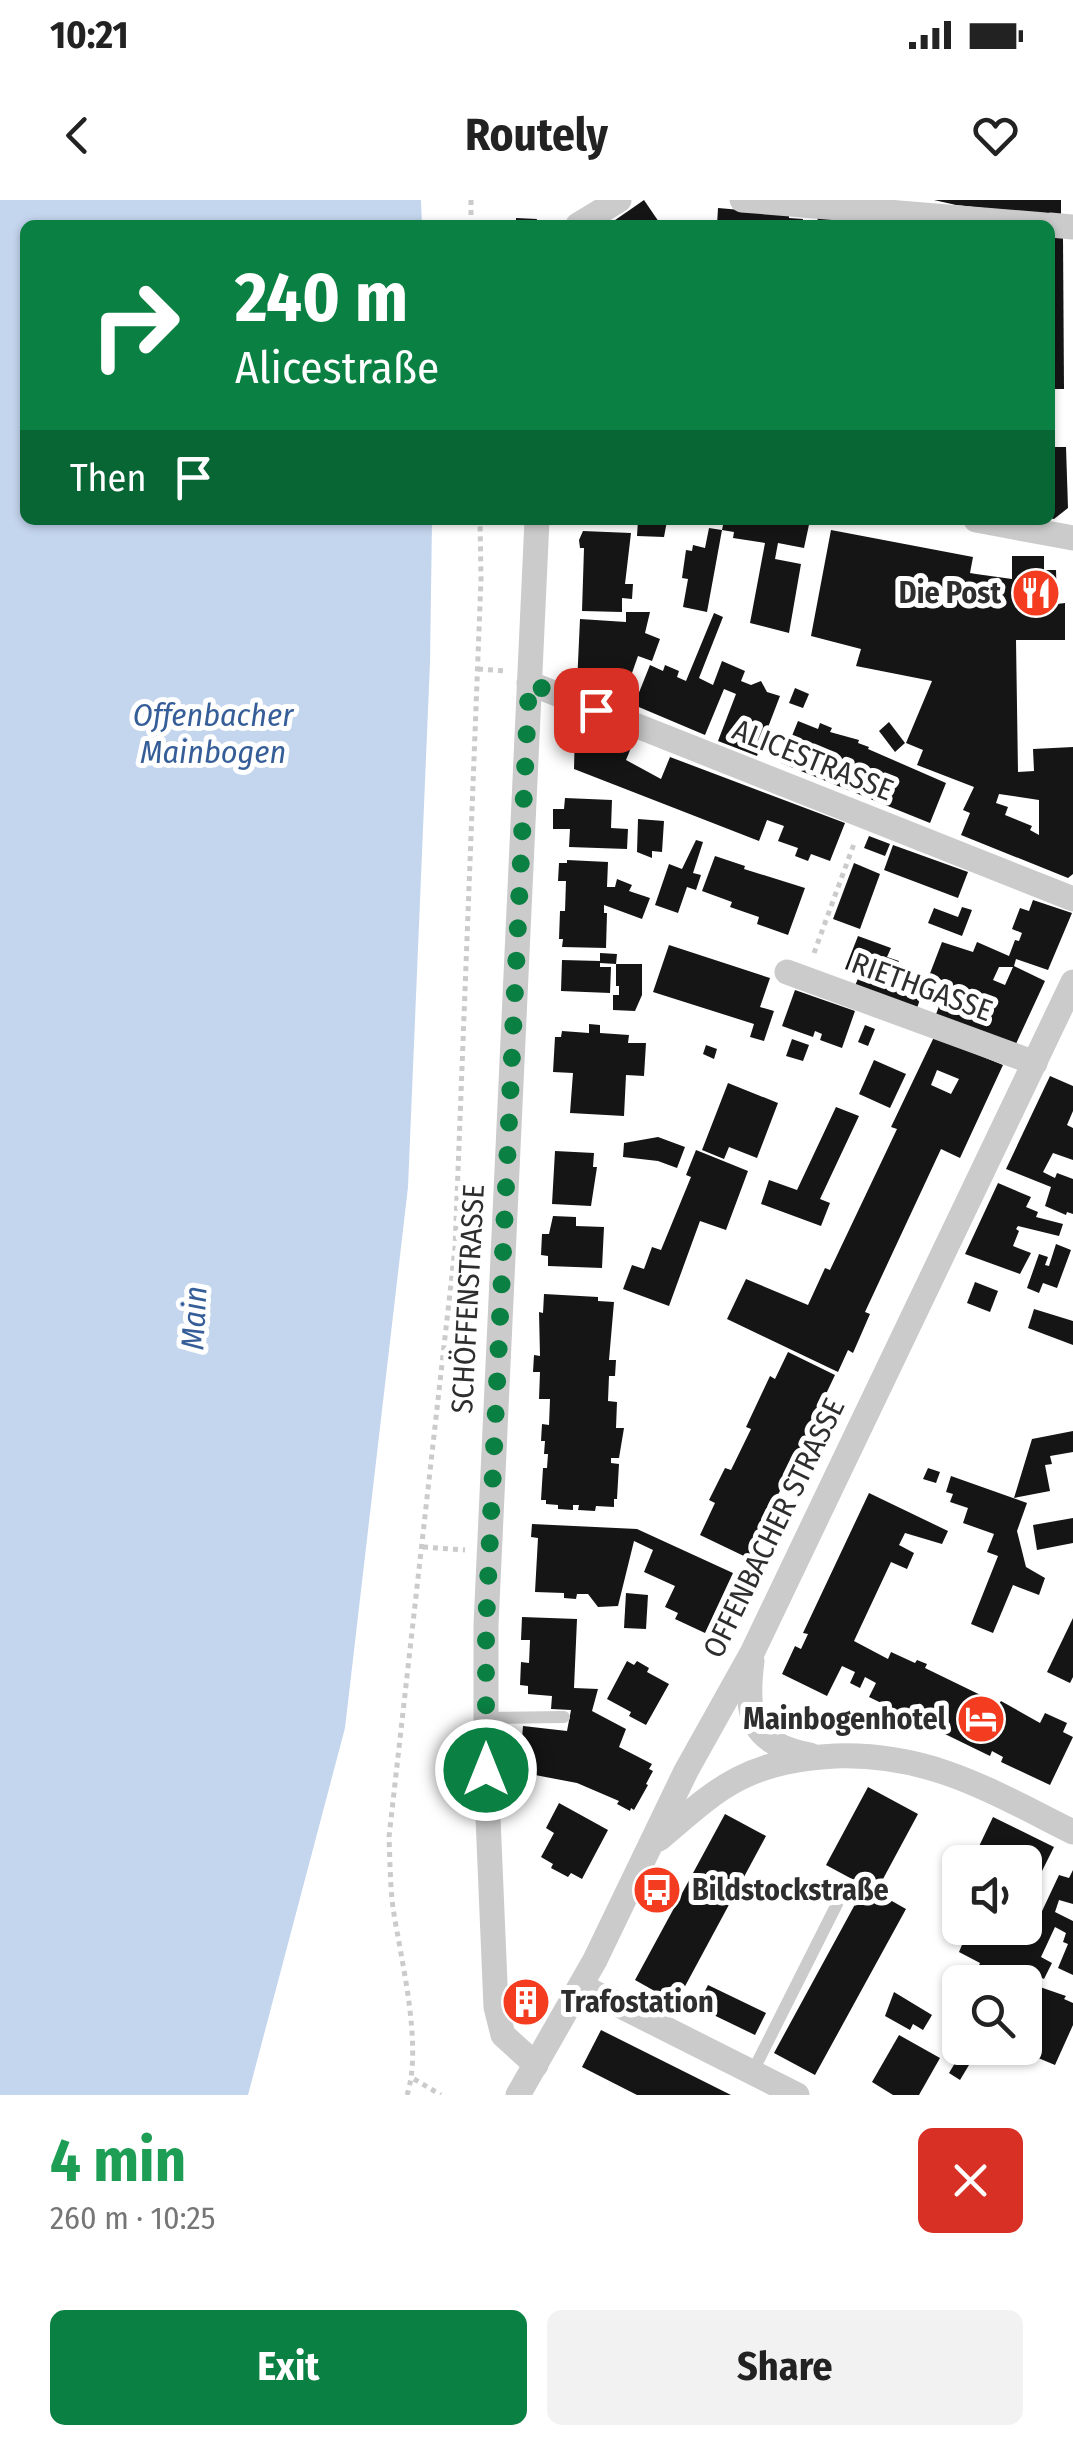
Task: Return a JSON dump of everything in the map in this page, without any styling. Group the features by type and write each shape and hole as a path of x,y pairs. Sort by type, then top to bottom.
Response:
{"street":[{"path":"586,220 620,200"},
{"path":"742,200 905,208 1005,220"},
{"name":"SCHÖFFENSTRASSE","path":"536,525 518,677 486,1718 496,2007 509,2044 536,2065"},
{"path":"1003,525 1073,538"},
{"name":"ALICESTRASSE","path":"518,677 1073,899"},
{"name":"RIETHGASSE","path":"796,975 1037,1059"},
{"name":"OFFENBACHER STRASSE","path":"518,2095 581,1986 686,1772 753,1651 1073,982"},
{"path":"1037,1059 1050,1044 1073,1036"},
{"path":"753,1651 748,1702 758,1730 785,1749 824,1757"},
{"path":"651,1846 737,1779 771,1765 824,1757 888,1758 926,1764 986,1788 1073,1832"},
{"path":"581,1986 761,2082 796,2095"}],"lane":[{"path":"486,1718 564,1718"},
{"path":"761,2082 844,1890"}],"path":[{"path":"408,2095 412,2078 402,1955 393,1904 390,1837 458,1210 480,525"},
{"path":"478,669 518,677"},
{"path":"796,975 864,815"},
{"path":"423,1546 489,1553"},
{"path":"412,2078 441,2095"}],"water":[{"name":"Offenbacher Mainbogen","path":"0,200 421,200 422,220 20,220 20,525 432,525 430,662 408,1187 345,1728 248,2095 0,2095"}],"building":[{"path":"644,200 658,220 615,220"},
{"path":"934,200 1061,200 1061,217 956,205"},
{"path":"718,208 789,214 789,218 803,219 803,220 717,220"},
{"path":"818,216 858,220 818,220"},
{"path":"1055,238 1063,238 1064,389 1055,389"},
{"path":"1055,447 1066,447 1068,508 1055,518"},
{"path":"638,525 666,525 664,537 637,536"},
{"path":"723,525 809,525 804,548 778,543 775,559 801,564 789,633 750,623 765,543 733,538 734,532 722,530"},
{"path":"709,528 722,530 707,612 683,607 688,579 682,578 686,550 692,551 693,545 705,548"},
{"path":"831,530 973,557 970,573 1012,579 1012,556 1044,556 1044,570 1056,570 1057,604 1065,603 1065,640 1016,640 1018,772 1034,771 1033,749 1073,747 1073,874 1068,878 961,835 970,813 963,810 974,787 917,765 923,750 906,743 932,681 856,666 861,649 811,636","holes":["967,587 974,588 971,607 964,607","999,794 1039,800 1039,835 1030,830 1032,826 1005,815 1008,807 996,803"]},
{"path":"583,531 631,533 625,584 633,584 632,599 622,598 622,612 582,611 584,548 580,548 579,540"},
{"path":"626,612 650,612 645,633 660,639 652,661 638,656 632,673 617,673 608,697 577,684 580,619 626,622"},
{"path":"714,613 723,617 699,678 713,685 722,661 745,671 741,681 751,685 761,681 767,692 780,696 757,756 718,741 736,694 724,689 705,735 634,705 650,665 663,671 665,665 679,671 677,677 686,681"},
{"path":"795,688 809,694 803,708 789,703"},
{"path":"798,721 818,729 820,723 832,728 830,732 859,740 868,749 946,783 930,823 781,763"},
{"path":"889,722 905,743 895,752 879,731"},
{"path":"586,724 633,743 626,760 661,779 670,757 845,823 830,861 811,854 808,861 795,856 798,848 778,841 784,826 767,820 759,841 574,769 575,728"},
{"path":"565,798 612,800 611,828 628,829 627,849 569,847 570,829 553,829 553,809 564,809"},
{"path":"638,819 664,821 662,852 652,851 652,858 637,852"},
{"path":"869,836 890,844 885,856 864,848"},
{"path":"696,840 703,842 693,873 701,875 696,890 687,887 678,913 655,905 669,864 682,869"},
{"path":"893,845 968,872 958,898 884,870"},
{"path":"715,856 805,888 788,935 757,924 759,917 702,891"},
{"path":"608,862 607,887 615,887 617,879 632,885 629,891 650,898 642,919 604,905 606,948 562,947 560,911 565,911 566,881 558,881 559,863"},
{"path":"854,863 880,874 860,929 833,919"},
{"path":"1033,900 1072,913 1048,970 1016,959 1014,966 1045,981 1015,1046 935,1017 948,982 929,976 942,942 973,952 977,942 1009,956 1022,933 1012,929 1020,908 1029,911","holes":["999,967 1013,967 1005,985 993,980"]},
{"path":"962,907 972,910 962,936 928,923 934,908 958,917"},
{"path":"858,936 891,948 887,957 899,961 897,967 927,979 916,1011 854,988 860,974 845,969"},
{"path":"669,945 770,978 760,1007 774,1011 764,1041 750,1037 754,1024 653,992"},
{"path":"600,953 617,954 616,964 600,963 600,967 611,967 610,993 561,991 562,960 600,961"},
{"path":"616,964 642,964 642,995 635,1011 613,1010 613,995 619,995"},
{"path":"795,990 855,1011 842,1048 820,1040 822,1034 815,1031 813,1037 782,1026"},
{"path":"589,1024 600,1025 600,1033 629,1035 628,1043 646,1043 644,1076 626,1075 624,1116 570,1113 573,1073 553,1072 555,1037 561,1037 562,1031 589,1033"},
{"path":"865,1025 875,1029 868,1046 858,1042"},
{"path":"934,1037 1003,1065 960,1158 941,1149 865,1312 870,1314 853,1353 848,1350 838,1372 727,1319 746,1279 808,1305 825,1268 830,1270 897,1129 891,1127","holes":["937,1070 959,1079 951,1094 931,1085"]},
{"path":"792,1039 809,1045 803,1061 786,1056"},
{"path":"706,1045 717,1049 714,1059 703,1054"},
{"path":"874,1060 906,1074 890,1108 859,1094"},
{"path":"1050,1076 1073,1086 1073,1111 1067,1125 1073,1128 1073,1160 1053,1153 1043,1172 1055,1178 1057,1173 1073,1179 1073,1214 1066,1215 1045,1206 1051,1187 1006,1169"},
{"path":"728,1083 778,1103 757,1158 729,1147 724,1159 702,1150"},
{"path":"836,1107 859,1116 820,1199 830,1203 821,1226 761,1204 769,1180 797,1190"},
{"path":"658,1137 685,1147 677,1168 658,1161 623,1157 624,1143"},
{"path":"696,1150 748,1171 726,1230 700,1221 669,1306 623,1289 632,1265 644,1269 652,1247 661,1250 691,1177 686,1175"},
{"path":"555,1151 594,1153 593,1167 597,1167 591,1206 552,1204"},
{"path":"998,1183 1031,1197 1026,1207 1038,1212 1036,1217 1063,1224 1059,1236 1018,1226 1013,1246 1031,1253 1020,1274 965,1254"},
{"path":"553,1216 576,1217 576,1226 604,1227 602,1268 548,1266 548,1256 541,1255 542,1234 549,1234"},
{"path":"1056,1244 1071,1250 1057,1288 1043,1283 1039,1293 1027,1288 1039,1254 1048,1257 1045,1265 1049,1266"},
{"path":"975,1282 998,1291 990,1312 967,1303"},
{"path":"544,1294 598,1297 598,1301 614,1302 609,1360 616,1360 615,1376 609,1376 608,1401 617,1402 616,1428 624,1428 619,1458 611,1458 611,1463 619,1464 614,1507 596,1506 595,1511 578,1510 579,1505 573,1505 573,1510 558,1509 558,1505 541,1500 548,1454 544,1454 545,1441 541,1441 542,1424 549,1425 550,1399 539,1399 540,1372 533,1372 534,1355 540,1356 539,1312 543,1313"},
{"path":"1034,1309 1073,1321 1073,1345 1028,1328"},
{"path":"788,1352 835,1375 748,1558 700,1535 715,1503 709,1500 725,1468 731,1470 770,1376 775,1379"},
{"path":"1073,1431 1073,1452 1050,1456 1052,1464 1045,1465 1050,1491 1014,1498 1032,1439"},
{"path":"928,1468 940,1472 936,1483 923,1479"},
{"path":"951,1476 1027,1503 1017,1531 1026,1567 1045,1578 1039,1595 1013,1585 993,1633 971,1624 998,1556 987,1552 994,1534 963,1523 968,1508 950,1502 953,1494 946,1492"},
{"path":"869,1493 948,1531 942,1544 905,1533 899,1545 914,1553 907,1569 891,1562 854,1641 888,1659 891,1652 927,1664 925,1668 999,1704 1001,1701 1040,1723 1045,1713 1067,1723 1063,1732 1073,1737 1050,1785 1001,1762 1003,1757 992,1751 990,1756 869,1697 876,1683 865,1677 860,1688 850,1683 855,1672 842,1666 827,1696 782,1674 795,1646 801,1649 808,1634 803,1633"},
{"path":"1073,1518 1073,1543 1037,1550 1033,1525"},
{"path":"532,1524 637,1529 733,1573 705,1633 675,1619 678,1613 665,1607 675,1586 644,1572 653,1550 634,1541 618,1606 598,1607 588,1594 577,1594 576,1599 564,1598 564,1593 535,1592 538,1538 531,1537"},
{"path":"626,1593 648,1595 646,1629 624,1628"},
{"path":"522,1617 577,1619 574,1688 598,1689 592,1711 626,1729 619,1747 652,1764 648,1785 634,1810 577,1783 519,1774 523,1726 567,1731 571,1710 551,1709 552,1696 528,1694 528,1686 520,1685 521,1662 529,1663 530,1640 521,1640"},
{"path":"1073,1618 1073,1677 1070,1683 1047,1672"},
{"path":"627,1661 634,1665 637,1661 649,1668 647,1672 669,1684 646,1725 607,1699"},
{"path":"868,1787 918,1814 876,1892 906,1909 815,2075 774,2053 865,1886 826,1865"},
{"path":"559,1803 608,1830 582,1879 551,1868 553,1864 541,1857 554,1833 546,1828"},
{"path":"725,1814 766,1836 676,2003 635,1980"},
{"path":"993,1817 1054,1847 1042,1871 1042,1845 980,1845"},
{"path":"1073,1870 1073,1904 1059,1900 1055,1912 1073,1921 1073,1975 1058,1968 1068,1944 1063,1942 1066,1933 1055,1927 1041,1957 1052,1963 1044,1979 1042,1965 979,1965 959,1952 962,1945 1042,1945 1042,1911 1059,1875 1069,1878"},
{"path":"708,1985 766,2013 755,2035 697,2007"},
{"path":"1042,1988 1066,1996 1064,1999 1073,2003 1073,2025 1055,2065 1042,2060"},
{"name":"Trafostation","path":"522,1990 539,1998 531,2015 514,2006"},
{"path":"894,1992 932,2015 923,2030 913,2024 910,2030 885,2016"},
{"path":"601,2030 731,2095 637,2095 582,2067"},
{"path":"899,2035 940,2058 919,2095 893,2095 872,2082"},
{"path":"954,2065 969,2065 960,2080 949,2073"}],"place":[{"name":"Die Post","path":"1036,593"},
{"name":"Mainbogenhotel","path":"981,1719"},
{"name":"Bildstockstraße","path":"657,1890"},
{"name":"Trafostation","path":"526,2002"}],"route":[{"path":"486,1770 486,1625 529,683 596,710"}],"water label":[{"name":"Main","path":"194,1318"}]}
